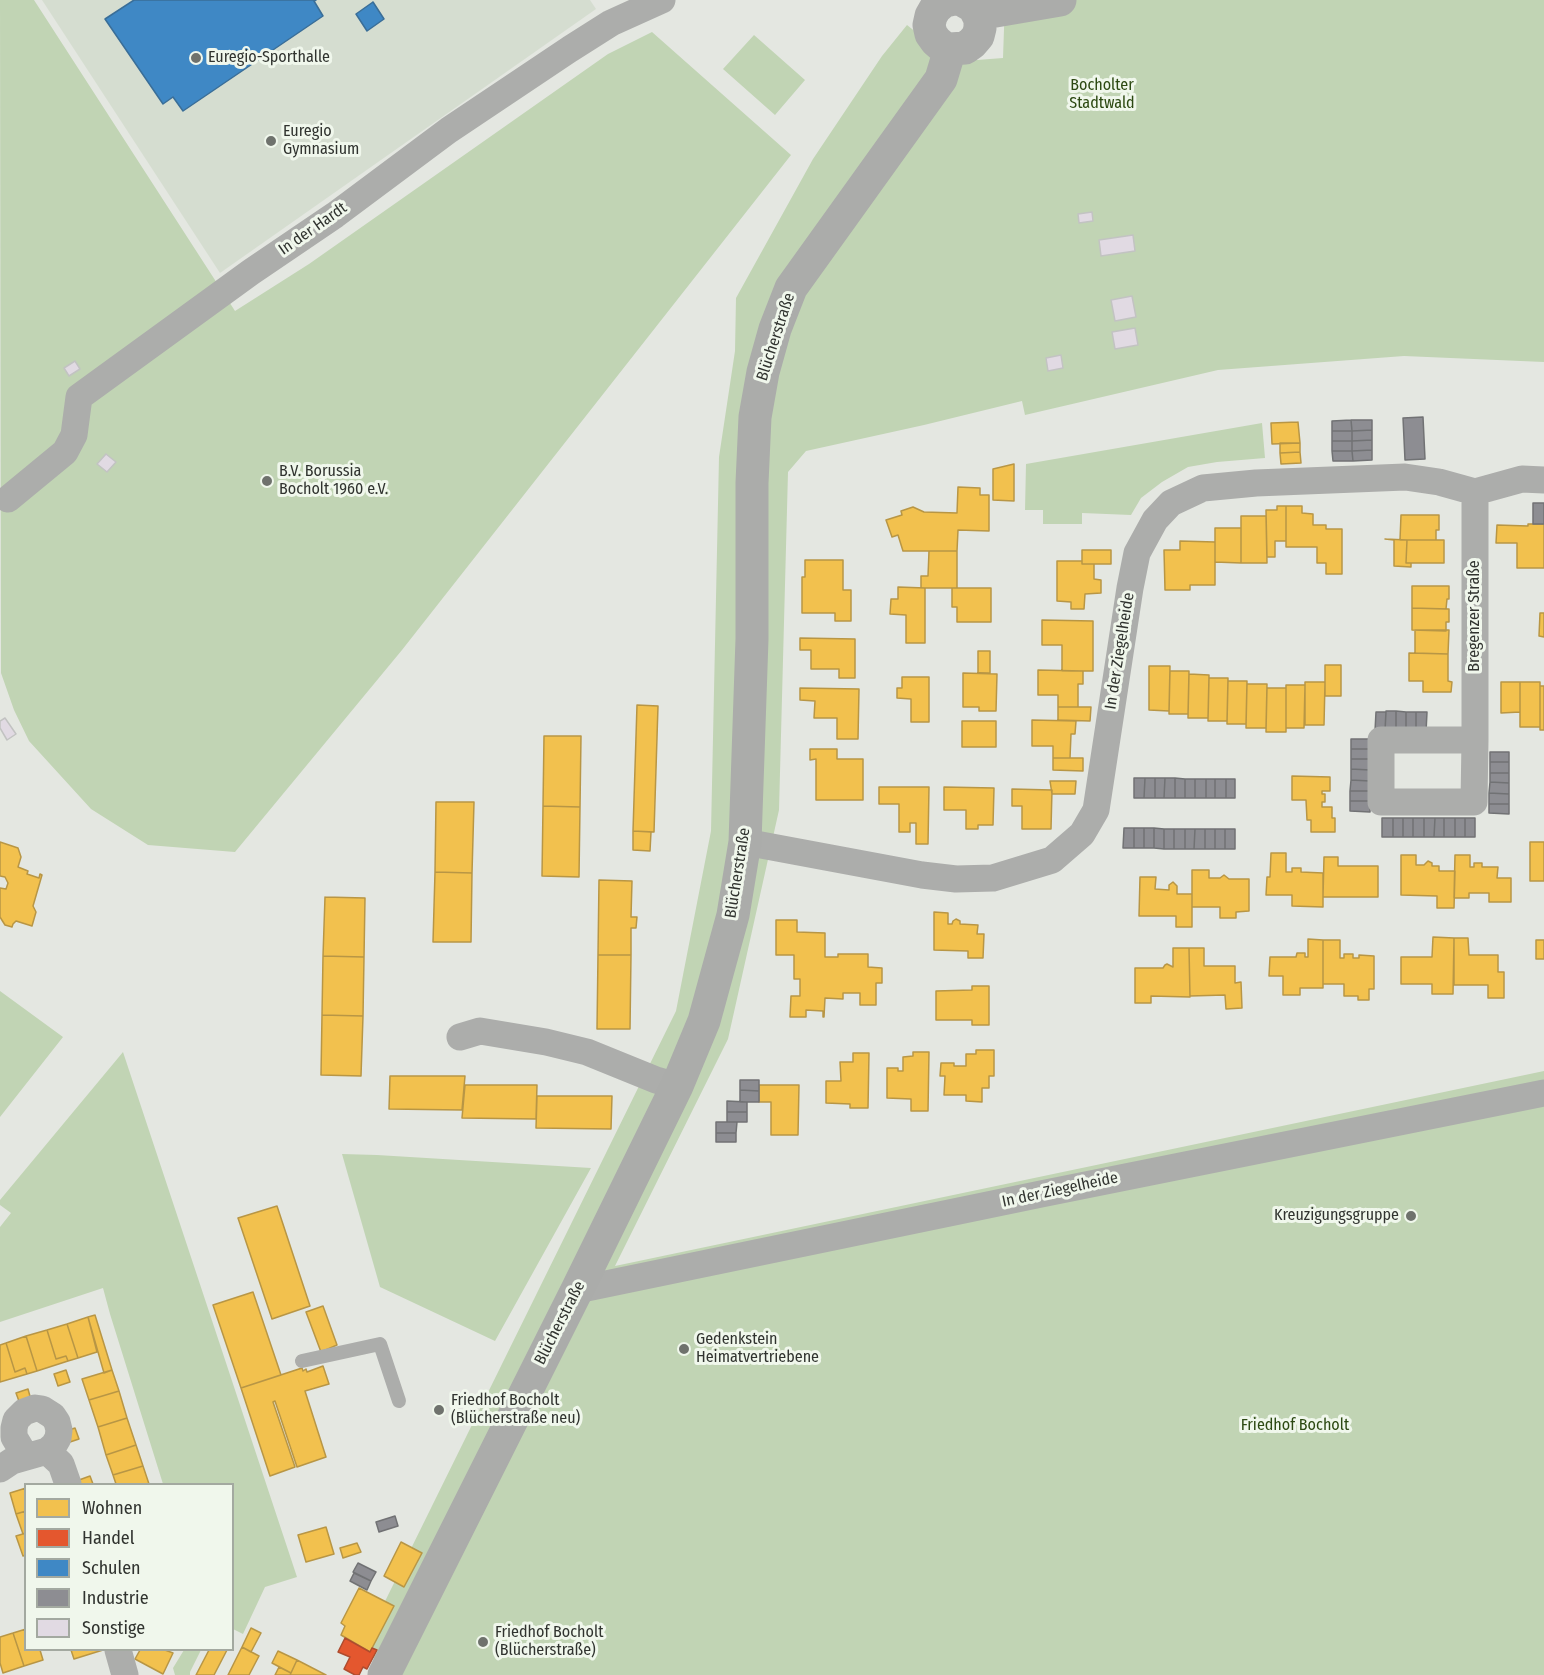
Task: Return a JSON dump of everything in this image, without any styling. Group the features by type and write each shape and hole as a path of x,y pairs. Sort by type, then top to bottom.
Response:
{"street":[{"name":"In der Hardt","path":"8,499 65,452 74,435 79,397 251,272 335,215 449,130 611,23 662,0"},
{"path":"949,5 980,28 978,36 965,48 950,49 936,41 929,25 931,16 949,5 1016,4 1060,0"},
{"name":"Blücherstraße","path":"384,1675 677,1086 704,1021 733,915 745,842 752,639 752,483 755,417 763,372 775,329 791,288 941,79 950,49"},
{"name":"In der Ziegelheide","path":"745,842 922,875 956,879 993,878 1052,860 1082,834 1096,810 1137,553 1155,520 1171,503 1203,488 1256,483 1405,477 1439,482 1475,492"},
{"path":"1475,492 1522,479 1544,480"},
{"name":"Bregenzer Straße","path":"1475,492 1475,740"},
{"path":"460,1037 480,1031 546,1042 587,1052 656,1080 677,1086"},
{"name":"In der Ziegelheide","path":"577,1290 1053,1191 1544,1093"},
{"path":"0,1469 12,1461 37,1454 61,1464 67,1483"},
{"path":"118,1651 125,1675"}],"lane":[{"path":"302,1361 380,1344 399,1401"}],"shaded area":[{"name":"Euregio Gymnasium","path":"42,0 590,0 596,9 220,273"}],"green space":[{"name":"B.V. Borussia Bocholt 1960 e.V.","path":"0,0 34,0 235,311 309,264 608,54 652,32 791,155 402,650 235,852 148,845 91,809 29,741 14,710 1,673"},
{"path":"1005,0 1544,0 1544,362 1404,356 1218,370 1025,415 1022,401 806,451 788,472 779,810 728,1039 615,1266 1544,1071 1544,1675 399,1675 361,1650 676,1011 711,831 719,457 735,351 736,298 813,159 882,56 907,25 942,53 977,60 1003,58"},
{"path":"754,35 805,80 775,115 723,69"},
{"path":"1262,423 1265,458 1188,467 1141,498 1131,515 1082,513 1082,524 1043,524 1043,510 1025,510 1026,464"},
{"path":"0,991 63,1037 0,1117"},
{"path":"123,1052 297,1577 265,1587 243,1634 234,1630 234,1483 163,1483 103,1288 0,1322 0,1227 11,1213 0,1205 0,1200"},
{"path":"342,1154 591,1168 495,1341 380,1287"},
{"path":"183,1651 200,1651 190,1675 175,1675 173,1668"}],"building: Wohnen":[{"path":"1298,422 1300,443 1272,444 1271,423"},
{"path":"1280,443 1300,443 1300,452 1280,453"},
{"path":"1300,452 1301,463 1281,464 1280,453"},
{"path":"1014,464 1014,501 993,500 993,469"},
{"path":"958,487 980,488 980,495 989,495 989,531 958,530 957,551 903,551 898,535 892,537 886,520 902,515 901,511 913,507 924,512 957,513"},
{"path":"1277,506 1286,506 1286,541 1275,541 1275,557 1267,557 1266,510 1277,510"},
{"path":"1286,506 1302,506 1302,513 1313,514 1313,525 1326,525 1326,529 1342,529 1342,574 1326,574 1326,563 1317,563 1317,547 1286,547"},
{"path":"1401,515 1439,515 1436,540 1400,540"},
{"path":"1241,516 1266,516 1267,563 1241,563"},
{"path":"1528,524 1544,524 1544,568 1517,568 1517,543 1496,543 1497,525 1528,526"},
{"path":"1215,528 1241,528 1241,563 1215,562"},
{"path":"1385,539 1407,540 1406,563 1411,563 1411,567 1394,566 1394,540"},
{"path":"1407,540 1444,540 1444,563 1406,563"},
{"path":"1180,541 1215,542 1215,585 1190,585 1190,590 1165,590 1164,550 1180,550"},
{"path":"1082,550 1111,550 1111,564 1082,564"},
{"path":"929,551 957,551 957,588 921,588 921,576 928,576"},
{"path":"805,560 843,560 843,590 851,590 851,621 835,621 835,613 802,613 802,577 805,577"},
{"path":"1057,561 1082,561 1082,564 1094,564 1094,579 1101,580 1101,593 1085,594 1084,609 1071,609 1071,602 1057,601"},
{"path":"1412,586 1449,586 1446,609 1412,608"},
{"path":"898,587 925,588 925,643 906,643 906,615 890,614 891,599 898,599"},
{"path":"952,588 991,588 991,622 957,622 957,607 952,607"},
{"path":"1412,608 1449,609 1446,631 1412,630"},
{"path":"1540,613 1544,613 1544,637 1539,636"},
{"path":"1042,620 1093,621 1093,671 1062,671 1062,645 1042,645"},
{"path":"1415,630 1449,630 1448,654 1415,653"},
{"path":"800,638 855,639 855,678 839,678 839,669 811,669 811,650 800,650"},
{"path":"978,651 990,651 990,673 978,673"},
{"path":"1409,653 1448,654 1448,681 1452,682 1451,692 1423,692 1423,681 1409,681"},
{"path":"1325,665 1341,665 1341,696 1325,696"},
{"path":"1149,666 1170,666 1169,711 1149,710"},
{"path":"1038,670 1083,671 1083,684 1078,684 1078,707 1058,707 1058,695 1038,695"},
{"path":"1170,671 1189,671 1188,714 1169,714"},
{"path":"963,673 997,674 996,711 979,711 979,707 963,707"},
{"path":"1189,674 1209,675 1208,718 1188,718"},
{"path":"902,677 929,677 929,722 911,722 911,699 897,698 897,688 902,688"},
{"path":"1209,678 1228,678 1227,721 1208,721"},
{"path":"1228,681 1247,681 1246,724 1227,724"},
{"path":"1305,682 1325,682 1324,725 1305,725"},
{"path":"1501,682 1520,682 1520,712 1501,713"},
{"path":"1520,682 1540,682 1540,727 1520,727"},
{"path":"1247,684 1267,684 1266,728 1246,728"},
{"path":"1286,685 1305,685 1304,728 1286,728"},
{"path":"1540,686 1544,686 1544,730 1540,730"},
{"path":"800,688 859,689 858,739 837,739 837,718 814,718 815,701 800,700"},
{"path":"1267,688 1286,688 1286,732 1266,732"},
{"path":"637,705 658,706 654,832 633,831"},
{"path":"1058,707 1091,707 1090,721 1058,720"},
{"path":"1032,720 1076,721 1075,734 1071,734 1070,758 1053,758 1053,746 1032,746"},
{"path":"962,721 996,721 996,747 962,747"},
{"path":"544,736 581,736 580,807 543,806"},
{"path":"810,749 837,749 837,759 863,759 863,800 816,800 816,759 810,760"},
{"path":"1053,758 1083,758 1083,771 1053,770"},
{"path":"1292,776 1330,777 1330,791 1322,791 1322,794 1325,794 1325,802 1322,802 1322,807 1332,807 1335,832 1311,832 1311,820 1307,820 1306,800 1292,800"},
{"path":"1050,781 1076,781 1075,794 1052,794"},
{"path":"879,787 929,787 928,844 916,844 916,823 910,823 910,832 899,832 899,804 879,804"},
{"path":"944,787 994,788 993,825 978,825 978,829 966,829 966,810 944,810"},
{"path":"1012,789 1052,790 1051,829 1022,829 1022,806 1012,806"},
{"path":"436,802 474,802 472,873 435,872"},
{"path":"543,806 580,807 579,877 542,876"},
{"path":"633,831 651,832 650,851 633,850"},
{"path":"0,842 18,848 21,857 18,867 28,871 27,874 39,878 40,874 42,875 33,906 36,912 32,926 16,921 12,927 5,925 0,917 0,888 6,889 8,883 5,877 0,876"},
{"path":"1530,842 1544,842 1544,881 1530,881"},
{"path":"1271,853 1286,853 1286,872 1292,872 1292,868 1301,868 1301,872 1323,873 1323,907 1292,906 1292,895 1266,895 1267,877 1270,877"},
{"path":"1401,855 1416,855 1416,865 1424,865 1428,861 1432,863 1432,866 1439,866 1439,871 1455,871 1454,908 1437,908 1437,896 1401,895"},
{"path":"1455,855 1470,855 1470,867 1474,867 1474,863 1482,863 1482,867 1498,867 1497,878 1511,878 1511,902 1489,902 1489,893 1469,893 1469,898 1454,898"},
{"path":"1324,857 1338,857 1338,866 1378,866 1378,897 1323,897"},
{"path":"1192,870 1209,870 1209,878 1220,878 1224,875 1229,879 1249,879 1249,911 1236,912 1236,918 1220,918 1220,907 1192,907"},
{"path":"435,872 472,873 471,942 433,942"},
{"path":"1140,877 1156,877 1155,889 1169,890 1169,885 1173,882 1177,886 1177,894 1192,894 1192,927 1176,927 1176,916 1139,916"},
{"path":"599,880 632,881 631,917 637,917 636,928 631,928 631,955 598,955"},
{"path":"325,897 365,898 364,957 323,956"},
{"path":"934,912 948,913 948,924 952,924 956,919 960,921 960,924 978,925 977,934 984,934 983,958 968,958 968,951 934,950"},
{"path":"776,920 797,920 797,932 825,933 825,957 838,957 838,954 868,954 868,967 882,968 882,983 876,983 876,1005 860,1005 860,993 843,993 843,999 825,998 824,1017 823,1011 806,1010 806,1017 790,1017 791,996 800,996 800,979 794,979 794,955 776,955"},
{"path":"1433,937 1454,938 1453,994 1432,994 1432,984 1401,984 1401,957 1432,957"},
{"path":"1454,938 1468,938 1469,955 1498,955 1498,972 1504,972 1504,998 1488,998 1488,985 1454,985"},
{"path":"1308,939 1323,940 1323,988 1300,988 1300,995 1283,995 1283,976 1269,976 1270,957 1296,957 1297,953 1305,953 1305,957 1308,957"},
{"path":"1323,940 1340,940 1340,958 1344,958 1344,954 1353,954 1353,958 1359,958 1359,955 1374,956 1374,989 1369,989 1369,1000 1358,1000 1358,996 1344,996 1344,984 1323,984"},
{"path":"1536,940 1544,940 1544,959 1536,959"},
{"path":"1173,948 1189,948 1190,997 1151,996 1151,1003 1135,1003 1135,968 1163,968 1167,964 1173,967"},
{"path":"1189,948 1204,948 1204,966 1235,966 1235,983 1241,982 1242,1008 1226,1009 1225,995 1190,996"},
{"path":"598,955 631,955 630,1029 597,1029"},
{"path":"323,956 364,957 363,1016 322,1015"},
{"path":"972,986 989,986 989,1025 972,1025 972,1020 936,1020 936,991 972,990"},
{"path":"322,1015 363,1016 361,1076 321,1075"},
{"path":"976,1050 994,1050 994,1076 989,1076 989,1088 982,1088 982,1102 966,1101 966,1095 944,1095 945,1076 940,1076 941,1063 966,1066 966,1054 976,1054"},
{"path":"913,1052 929,1052 928,1111 911,1111 911,1099 887,1098 887,1068 898,1068 898,1071 903,1071 903,1057 913,1056"},
{"path":"853,1053 869,1053 868,1108 850,1108 850,1104 826,1103 826,1081 841,1081 840,1062 853,1062"},
{"path":"390,1076 465,1076 462,1110 389,1109"},
{"path":"465,1085 537,1085 536,1119 462,1118"},
{"path":"759,1085 799,1085 798,1135 771,1135 771,1102 759,1102"},
{"path":"537,1096 612,1096 611,1129 536,1128"},
{"path":"277,1206 310,1306 272,1319 238,1218"},
{"path":"253,1292 281,1375 241,1388 213,1305"},
{"path":"323,1306 337,1345 321,1352 306,1312"},
{"path":"95,1315 112,1370 104,1373 88,1317"},
{"path":"88,1317 97,1352 78,1358 67,1324"},
{"path":"67,1324 78,1358 68,1361 66,1356 56,1359 47,1330"},
{"path":"47,1330 56,1359 66,1356 68,1361 37,1371 26,1336"},
{"path":"26,1336 37,1371 27,1374 25,1368 15,1372 6,1343"},
{"path":"6,1343 15,1372 25,1368 27,1374 0,1382 0,1345"},
{"path":"323,1366 329,1384 305,1391 326,1457 297,1467 275,1401 273,1402 295,1467 270,1476 241,1388 302,1368 307,1372"},
{"path":"66,1370 70,1382 58,1386 54,1374"},
{"path":"112,1370 119,1391 89,1400 82,1379"},
{"path":"28,1389 31,1400 20,1404 16,1393"},
{"path":"119,1391 127,1418 98,1427 89,1400"},
{"path":"127,1418 136,1445 106,1455 98,1427"},
{"path":"75,1428 79,1439 67,1443 63,1432"},
{"path":"136,1445 143,1466 113,1475 106,1455"},
{"path":"143,1466 149,1483 116,1483 113,1475"},
{"path":"90,1476 93,1483 80,1483 79,1480"},
{"path":"24,1489 24,1512 16,1514 10,1493"},
{"path":"24,1512 24,1534 23,1534 16,1514"},
{"path":"326,1527 334,1554 306,1562 298,1535"},
{"path":"24,1534 24,1556 23,1556 16,1536"},
{"path":"401,1542 422,1553 404,1587 384,1576"},
{"path":"357,1543 361,1552 343,1558 340,1548"},
{"path":"359,1588 394,1606 370,1652 341,1635 345,1626 341,1623"},
{"path":"251,1628 261,1633 251,1652 242,1647"},
{"path":"24,1630 24,1651 40,1651 43,1660 24,1666 13,1633"},
{"path":"13,1633 24,1666 3,1673 0,1663 0,1637"},
{"path":"242,1647 259,1656 249,1675 228,1675"},
{"path":"71,1651 100,1651 74,1659"},
{"path":"139,1651 173,1653 163,1674 135,1659"},
{"path":"208,1651 226,1651 214,1675 196,1675"},
{"path":"278,1651 297,1660 291,1673 272,1663"},
{"path":"297,1660 326,1675 290,1675"},
{"path":"279,1667 291,1673 290,1675 275,1675"}],"building: Handel":[{"path":"345,1638 370,1652 372,1648 377,1650 367,1669 363,1667 359,1675 344,1669 350,1657 338,1652"}],"building: Schulen":[{"name":"Euregio-Sporthalle","path":"134,0 316,0 314,1 323,16 183,111 173,97 163,104 105,19"},
{"path":"373,2 384,19 367,31 356,14"}],"building: Industrie":[{"path":"1423,417 1425,459 1405,460 1403,418"},
{"path":"1351,420 1352,431 1332,431 1332,421"},
{"path":"1351,420 1372,420 1372,430 1352,431"},
{"path":"1372,430 1372,440 1352,441 1352,431"},
{"path":"1332,431 1352,431 1352,441 1332,441"},
{"path":"1372,440 1372,450 1352,451 1352,441"},
{"path":"1332,441 1352,441 1352,451 1332,451"},
{"path":"1372,450 1372,460 1353,461 1352,451"},
{"path":"1332,451 1352,451 1353,461 1333,461"},
{"path":"1533,503 1544,503 1544,524 1533,524"},
{"path":"1386,711 1396,711 1396,732 1385,731"},
{"path":"1396,711 1406,712 1406,732 1396,732"},
{"path":"1376,712 1386,712 1385,731 1375,731"},
{"path":"1406,712 1416,712 1416,732 1406,732"},
{"path":"1416,712 1427,712 1426,732 1416,732"},
{"path":"1351,739 1370,739 1370,749 1351,749"},
{"path":"1351,749 1370,749 1370,759 1351,759"},
{"path":"1490,752 1509,752 1509,762 1490,762"},
{"path":"1351,759 1370,759 1370,770 1351,769"},
{"path":"1490,762 1509,762 1509,773 1490,773"},
{"path":"1351,769 1370,770 1370,781 1351,780"},
{"path":"1490,773 1509,773 1509,783 1490,782"},
{"path":"1134,778 1145,778 1144,798 1134,798"},
{"path":"1145,778 1155,778 1155,798 1144,798"},
{"path":"1155,778 1165,778 1164,798 1155,798"},
{"path":"1165,778 1175,778 1175,798 1164,798"},
{"path":"1175,778 1185,779 1185,798 1175,798"},
{"path":"1185,779 1195,779 1195,798 1185,798"},
{"path":"1195,779 1206,779 1206,798 1195,798"},
{"path":"1206,779 1215,779 1215,798 1206,798"},
{"path":"1215,779 1226,779 1226,798 1215,798"},
{"path":"1226,779 1235,779 1235,798 1226,798"},
{"path":"1351,780 1370,781 1370,791 1350,791"},
{"path":"1490,782 1509,783 1509,794 1489,793"},
{"path":"1350,791 1370,791 1370,801 1350,801"},
{"path":"1489,793 1509,794 1509,804 1489,804"},
{"path":"1350,801 1370,801 1370,812 1350,811"},
{"path":"1489,804 1509,804 1509,814 1489,813"},
{"path":"1382,818 1393,818 1393,837 1382,837"},
{"path":"1393,818 1403,818 1403,837 1393,837"},
{"path":"1403,818 1413,818 1413,837 1403,837"},
{"path":"1413,818 1424,818 1424,837 1413,837"},
{"path":"1424,818 1435,818 1434,837 1424,837"},
{"path":"1435,818 1444,818 1444,837 1434,837"},
{"path":"1444,818 1455,818 1455,837 1444,837"},
{"path":"1455,818 1465,818 1465,837 1455,837"},
{"path":"1465,818 1475,818 1475,837 1465,837"},
{"path":"1124,828 1134,828 1134,848 1123,848"},
{"path":"1134,828 1144,828 1144,848 1134,848"},
{"path":"1144,828 1154,828 1154,848 1144,848"},
{"path":"1154,828 1164,829 1164,849 1154,848"},
{"path":"1164,829 1174,829 1174,849 1164,849"},
{"path":"1174,829 1185,829 1185,849 1174,849"},
{"path":"1185,829 1195,829 1194,849 1185,849"},
{"path":"1195,829 1205,829 1205,849 1194,849"},
{"path":"1205,829 1215,829 1215,849 1205,849"},
{"path":"1215,829 1225,829 1225,849 1215,849"},
{"path":"1225,829 1235,829 1235,849 1225,849"},
{"path":"740,1080 759,1080 759,1091 740,1090"},
{"path":"740,1090 759,1091 759,1102 740,1102"},
{"path":"727,1101 747,1102 747,1112 727,1112"},
{"path":"727,1112 747,1112 747,1122 727,1122"},
{"path":"716,1122 737,1122 736,1133 716,1133"},
{"path":"716,1133 736,1133 736,1142 716,1142"},
{"path":"395,1516 398,1526 379,1532 376,1522"},
{"path":"358,1563 376,1572 371,1581 353,1572"},
{"path":"354,1573 371,1581 367,1590 350,1581"}],"building: Sonstige":[{"path":"1092,212 1093,221 1079,223 1078,214"},
{"path":"1133,235 1135,251 1101,256 1099,240"},
{"path":"1132,296 1136,317 1115,321 1111,300"},
{"path":"1135,328 1138,345 1115,349 1112,332"},
{"path":"1061,355 1063,368 1048,371 1046,358"},
{"path":"75,361 80,369 69,376 64,368"},
{"path":"106,454 116,462 107,472 97,464"},
{"path":"5,718 16,734 7,740 0,728 0,721"}],"place":[{"name":"Euregio-Sporthalle","path":"196,58"},
{"name":"Euregio Gymnasium","path":"271,141"},
{"name":"B.V. Borussia Bocholt 1960 e.V.","path":"267,481"},
{"name":"Kreuzigungsgruppe","path":"1411,1216"},
{"name":"Gedenkstein Heimatvertriebene","path":"684,1349"},
{"name":"Friedhof Bocholt (Blücherstraße neu)","path":"439,1410"},
{"name":"Friedhof Bocholt (Blücherstraße)","path":"483,1642"}],"park label":[{"name":"Bocholter Stadtwald","path":"1102,95"},
{"name":"Friedhof Bocholt","path":"1295,1426"}]}
